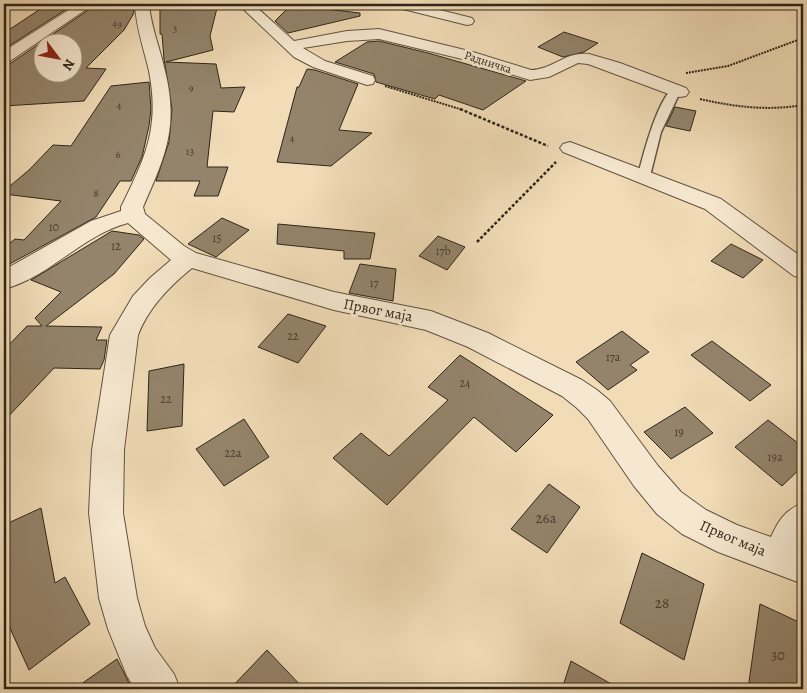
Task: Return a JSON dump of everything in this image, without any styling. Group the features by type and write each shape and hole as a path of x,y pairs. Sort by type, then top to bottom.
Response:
{"street":[{"path":"4,58 87,4"},
{"path":"4,280 38,264 96,226 121,217 133,215 132,206 156,153 163,124 162,96 157,70 149,46 142,4"},
{"path":"246,4 290,46 310,60 367,80"},
{"path":"411,5 467,21"},
{"name":"Радничка","path":"290,46 347,36 379,34 467,55 530,75 540,75 570,61 583,58 678,91"},
{"path":"567,150 644,176 722,208 803,270"},
{"name":"Првог маја","path":"133,215 176,252 188,259 334,301 431,321 478,340 572,388 588,398 599,410 646,476 670,503 694,522 730,540 792,562"},
{"path":"159,689 142,662 127,629 118,598 106,513 108,450 124,335 130,318 147,295 188,259"},
{"name":"Првог маја","path":"792,562 785,544 793,530 803,519"}],"lane":[{"path":"644,176 654,134 666,106 678,91"}],"path":[{"path":"640,77 728,66 803,38"},
{"path":"367,80 452,106 567,150 477,242"},
{"path":"678,91 701,99 774,110 803,105"}],"building":[{"path":"48,4 73,5 4,49 4,33"},
{"path":"97,4 133,5 134,13 124,30 86,68 106,69 84,101 4,106 4,65 11,63 32,49 32,82 82,82 82,32 56,32"},
{"path":"218,4 210,36 213,50 166,62 216,64 221,88 245,87 234,112 213,111 207,167 228,167 218,196 194,196 200,181 156,181 169,142 172,109 162,34 160,34 160,6"},
{"path":"291,5 360,13 360,16 288,33 275,21"},
{"path":"564,32 598,43 584,52 563,57 538,47"},
{"path":"379,41 526,81 483,110 439,95 435,99 376,82 374,74 335,62 367,42"},
{"path":"307,69 358,84 339,130 372,133 331,166 277,162 297,87 299,87"},
{"path":"149,82 151,109 149,126 142,157 131,181 120,181 96,217 4,267 4,248 15,239 24,240 61,201 4,194 4,191 29,170 53,145 71,146 111,86"},
{"path":"675,107 696,111 690,131 666,126"},
{"path":"222,218 249,230 216,257 188,244"},
{"path":"278,224 375,233 370,259 344,259 344,251 277,244"},
{"path":"112,231 139,235 144,239 114,274 46,326 102,327 96,340 107,340 104,360 100,369 54,368 4,421 4,350 27,326 42,326 35,318 61,292 31,280"},
{"path":"438,236 465,247 447,270 419,256"},
{"path":"731,244 763,260 743,278 711,261"},
{"path":"360,264 396,269 393,301 349,293"},
{"path":"288,314 326,326 298,363 258,347"},
{"path":"622,331 649,352 630,365 637,370 608,390 576,362"},
{"path":"712,341 771,385 750,401 691,355"},
{"path":"460,355 553,415 516,452 474,417 387,505 333,458 361,433 389,456 448,400 428,387"},
{"path":"184,364 182,426 147,431 149,371"},
{"path":"685,407 713,433 671,459 644,432"},
{"path":"244,419 269,457 224,486 196,449"},
{"path":"768,420 803,447 803,466 782,486 735,447"},
{"path":"549,484 580,507 547,553 511,529"},
{"path":"41,508 55,583 65,577 90,624 29,670 4,615 4,525"},
{"path":"642,553 704,584 684,660 620,623"},
{"path":"760,604 803,624 803,689 748,689"},
{"path":"267,650 304,689 230,689"},
{"path":"117,659 132,689 74,689"},
{"path":"571,661 620,689 562,689"}]}
